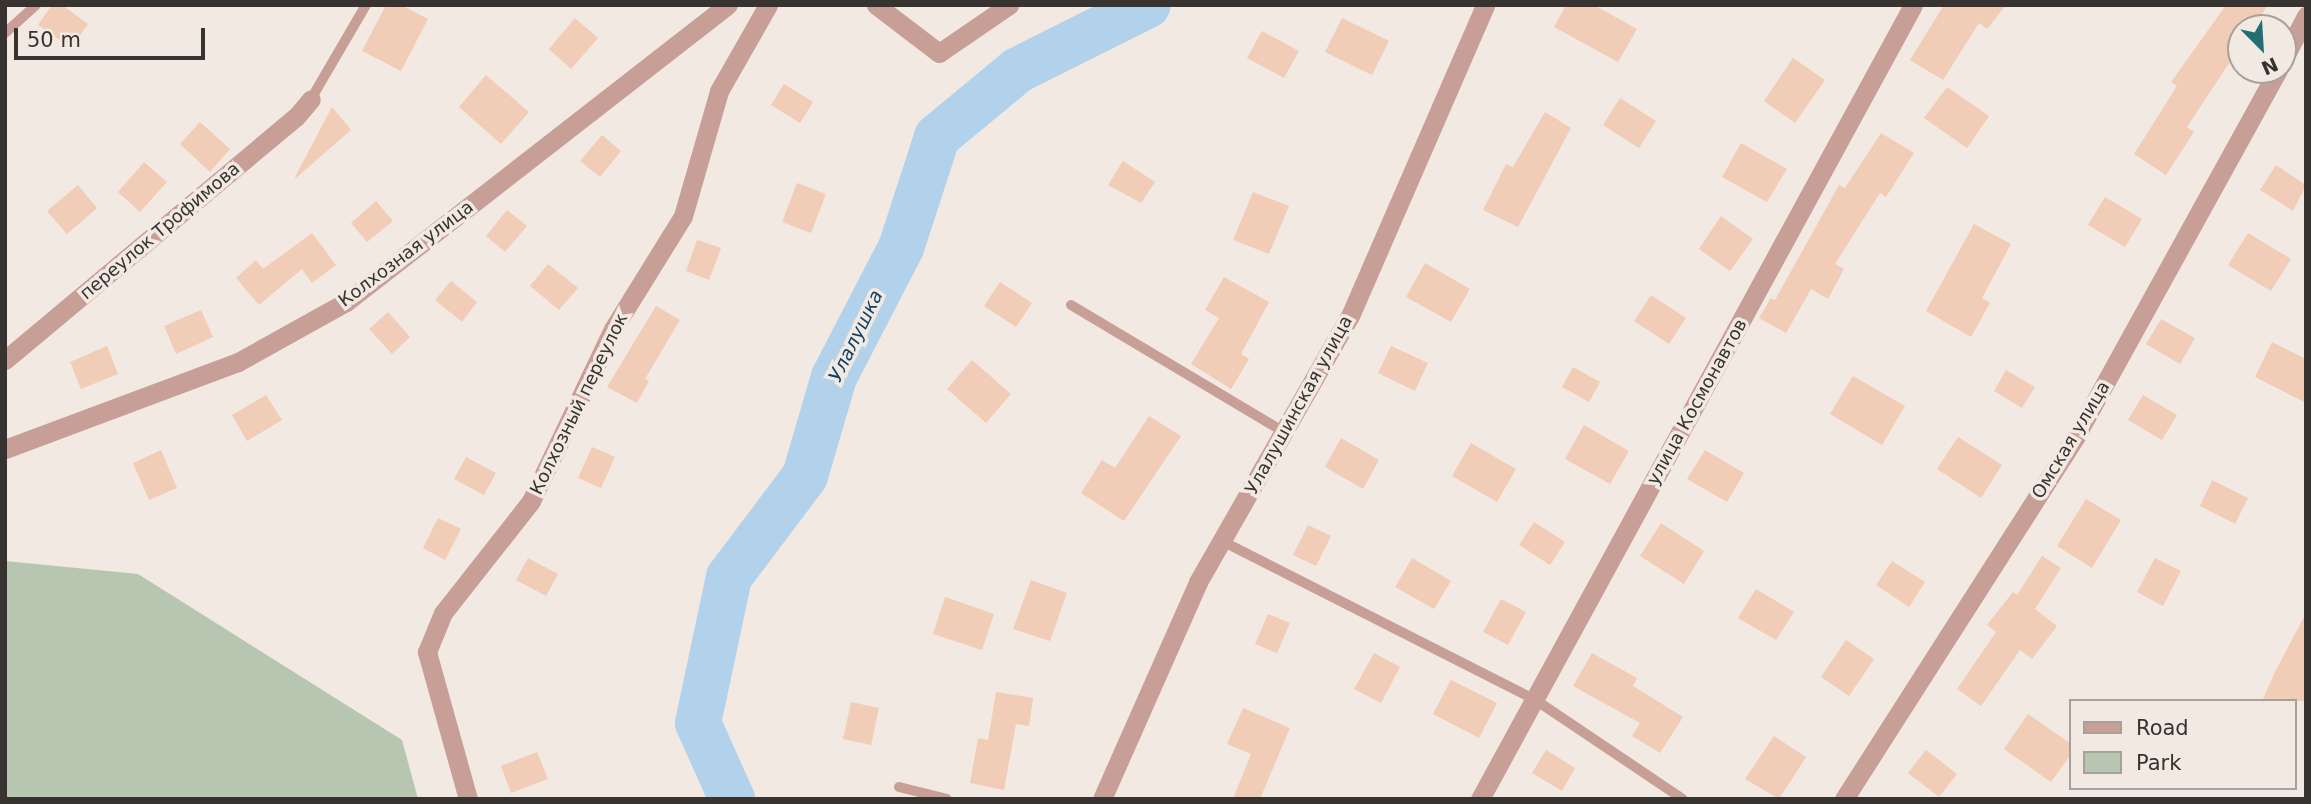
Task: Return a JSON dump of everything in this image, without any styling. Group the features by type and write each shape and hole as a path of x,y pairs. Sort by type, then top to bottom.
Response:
{"street":[{"name":"Колхозная улица","path":"5,449 238,362 346,302 728,5"},
{"name":"Колхозный переулок","path":"468,799 427,652 443,613 531,501 613,329 683,216 719,92 768,5"},
{"path":"876,5 939,53 1009,5"},
{"name":"Улалушинская улица","path":"1102,799 1193,594 1350,316 1485,5"},
{"name":"улица Космонавтов","path":"1480,799 1913,5"},
{"path":"2297,33 2306,16"},
{"name":"Омская улица","path":"1844,799 2077,434 2270,84"},
{"name":"переулок Трофимова","path":"5,360 296,117 311,99"}],"lane":[{"path":"5,33 36,5"},
{"path":"311,99 366,5"},
{"path":"1071,305 1284,432"},
{"path":"1222,541 1534,699 1683,799"},
{"path":"899,787 947,799"}],"green space":[{"path":"5,561 138,574 402,740 418,799 5,799"}],"building":[{"path":"52,5 62,5 88,24 71,48 38,25"},
{"path":"386,5 401,5 428,19 401,71 362,51"},
{"path":"1566,5 1594,5 1637,29 1618,62 1554,27"},
{"path":"1944,5 2006,5 1987,29 1979,23 1943,80 1910,60"},
{"path":"2226,5 2268,5 2262,14 2227,14 2227,66 2187,127 2194,132 2166,175 2134,154 2177,86 2171,82"},
{"path":"575,18 598,38 571,69 549,49"},
{"path":"1342,18 1389,41 1372,75 1325,52"},
{"path":"1262,31 1299,51 1284,78 1247,58"},
{"path":"1793,58 1825,80 1795,123 1764,101"},
{"path":"486,75 529,112 501,144 459,107"},
{"path":"784,84 813,102 800,123 771,105"},
{"path":"1947,87 1989,116 1967,148 1924,118"},
{"path":"1620,98 1656,121 1639,148 1603,125"},
{"path":"332,107 351,130 296,178 295,177"},
{"path":"1545,112 1571,128 1518,227 1483,210 1506,164 1513,167"},
{"path":"200,122 230,149 210,172 180,144"},
{"path":"1881,133 1914,153 1886,197 1880,193 1835,264 1844,269 1828,299 1811,289 1786,333 1759,318 1771,298 1775,300 1839,185 1845,188"},
{"path":"602,135 621,151 600,177 580,161"},
{"path":"1741,143 1787,169 1767,202 1722,177"},
{"path":"1123,161 1155,182 1141,203 1108,185"},
{"path":"144,162 167,182 140,212 118,192"},
{"path":"2276,165 2306,185 2293,211 2260,190"},
{"path":"797,183 826,194 811,233 782,222"},
{"path":"78,185 97,208 67,234 47,211"},
{"path":"1253,192 1289,206 1269,254 1233,240"},
{"path":"2105,197 2142,219 2125,247 2088,225"},
{"path":"376,201 393,221 367,242 351,223"},
{"path":"507,210 527,226 505,252 486,236"},
{"path":"1721,216 1753,239 1730,271 1699,249"},
{"path":"1974,224 2011,244 1982,298 1990,303 1971,337 1926,311"},
{"path":"312,233 336,265 312,283 302,269 259,305 236,278 256,260 263,269"},
{"path":"2248,233 2291,259 2271,291 2228,265"},
{"path":"697,240 721,248 709,280 686,271"},
{"path":"1425,263 1470,289 1451,322 1406,297"},
{"path":"548,264 578,288 559,310 530,286"},
{"path":"1224,277 1269,302 1241,354 1249,359 1231,389 1191,364 1219,318 1205,310"},
{"path":"451,281 477,302 462,322 435,300"},
{"path":"1000,282 1032,303 1016,327 984,306"},
{"path":"1651,295 1686,318 1669,344 1634,321"},
{"path":"656,306 680,320 645,379 649,381 637,403 607,387"},
{"path":"201,310 213,337 176,354 164,326"},
{"path":"388,312 410,337 392,354 369,329"},
{"path":"2161,319 2195,338 2180,364 2146,344"},
{"path":"2272,342 2306,359 2306,403 2255,377"},
{"path":"107,346 118,374 81,389 70,362"},
{"path":"1391,346 1428,363 1415,391 1378,373"},
{"path":"972,360 1011,394 986,423 947,389"},
{"path":"1573,367 1600,382 1589,402 1562,387"},
{"path":"2006,370 2035,387 2022,408 1994,391"},
{"path":"1853,376 1905,406 1882,445 1830,414"},
{"path":"266,395 282,420 247,441 232,415"},
{"path":"2143,395 2177,415 2162,440 2128,420"},
{"path":"1149,416 1181,436 1124,521 1081,493 1102,460 1115,468"},
{"path":"1584,425 1629,451 1610,484 1565,459"},
{"path":"1958,437 2002,465 1981,498 1937,469"},
{"path":"1341,438 1379,460 1363,489 1325,467"},
{"path":"1471,443 1516,469 1497,502 1452,476"},
{"path":"592,447 615,457 601,488 578,478"},
{"path":"161,450 177,488 149,500 133,463"},
{"path":"1705,450 1744,473 1727,502 1687,479"},
{"path":"466,457 496,473 484,495 454,479"},
{"path":"2212,480 2248,498 2235,524 2200,506"},
{"path":"2086,499 2121,520 2092,568 2057,546"},
{"path":"438,518 461,529 445,560 423,548"},
{"path":"1534,522 1565,542 1550,565 1519,545"},
{"path":"1661,523 1704,551 1684,584 1640,556"},
{"path":"1308,525 1331,536 1316,566 1293,555"},
{"path":"2042,556 2061,568 2035,609 2057,626 2032,659 2020,650 1981,706 1957,689 1996,632 1987,625 2013,592 2017,595"},
{"path":"528,558 558,574 546,596 516,580"},
{"path":"1412,558 1451,581 1434,609 1395,587"},
{"path":"2155,558 2181,571 2163,606 2137,592"},
{"path":"1892,561 1925,582 1909,607 1876,585"},
{"path":"1031,580 1067,593 1050,641 1013,629"},
{"path":"1756,589 1794,612 1776,640 1738,618"},
{"path":"945,597 994,614 982,650 933,634"},
{"path":"1501,599 1526,612 1508,645 1483,632"},
{"path":"2306,613 2306,701 2263,699"},
{"path":"1268,614 1290,623 1277,653 1255,644"},
{"path":"1846,640 1874,659 1849,696 1821,677"},
{"path":"1374,653 1400,667 1381,703 1354,689"},
{"path":"1592,653 1637,678 1633,686 1683,717 1660,753 1632,736 1640,723 1573,686"},
{"path":"1451,680 1497,703 1479,738 1433,714"},
{"path":"996,692 1033,698 1029,726 1016,724 1004,790 970,783 978,738 988,740"},
{"path":"851,702 879,708 871,745 843,739"},
{"path":"1243,708 1290,728 1260,799 1233,799 1251,754 1227,744"},
{"path":"2028,714 2070,743 2070,755 2051,782 2004,749"},
{"path":"1774,736 1806,757 1779,799 1745,779"},
{"path":"1546,750 1575,768 1562,791 1532,773"},
{"path":"1926,750 1957,774 1939,797 1908,773"},
{"path":"537,752 548,779 511,793 501,766"}],"waterway":[{"name":"Улалушка","path":"732,799 698,723 729,577 805,476 834,377 901,248 937,137 1018,70 1148,5"}]}
